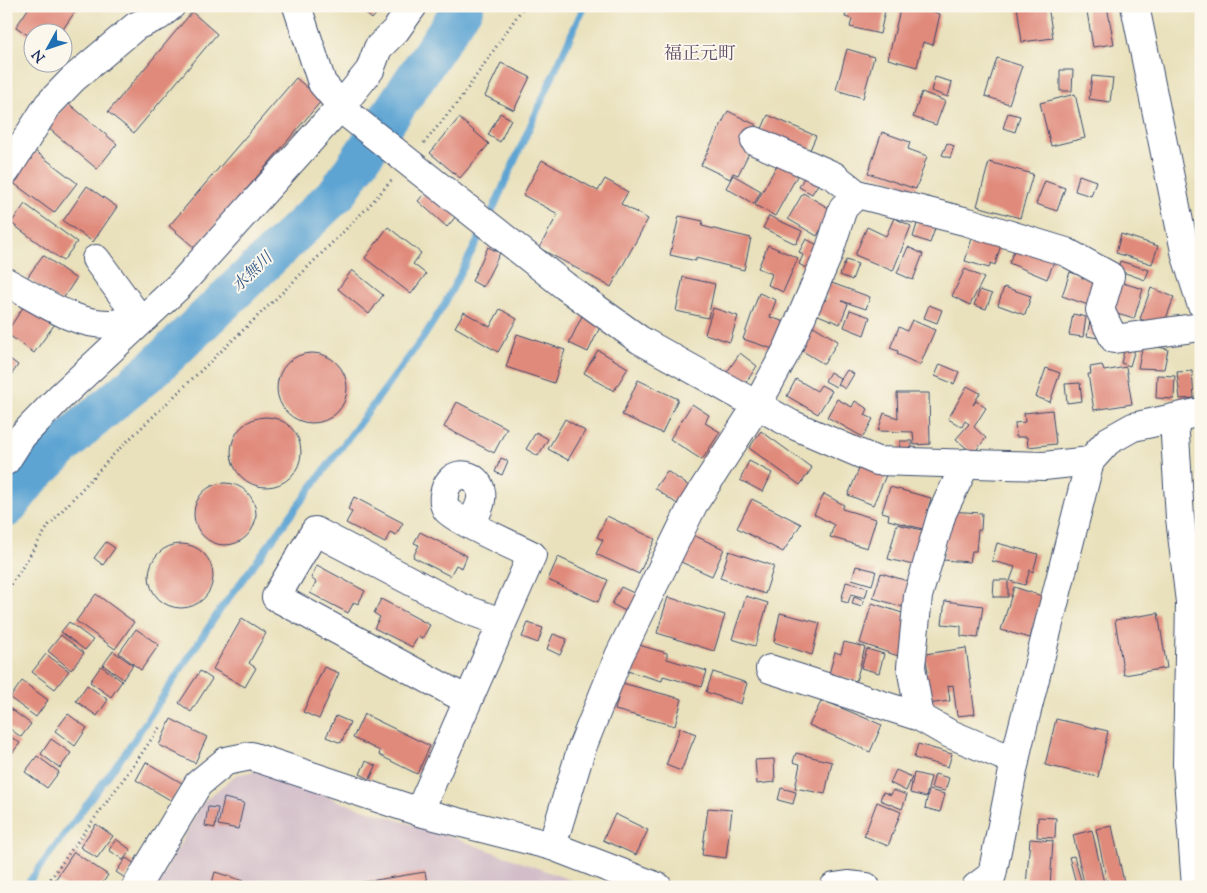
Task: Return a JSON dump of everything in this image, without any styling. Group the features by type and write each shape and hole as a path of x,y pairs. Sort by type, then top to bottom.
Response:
{"street":[{"path":"6,171 48,105 134,15 159,16 171,6"},
{"path":"297,6 322,83 346,110 564,286 640,340 756,407 877,461 1044,466 1090,461"},
{"path":"6,461 22,436 143,317 180,285 346,110 370,70 378,48 396,30 413,6"},
{"path":"1135,6 1186,256 1201,304"},
{"path":"755,141 834,176 857,194 968,222 1066,252 1110,276 1100,310 1114,339 1201,327"},
{"path":"552,846 581,750 619,656 693,505 756,407 788,348 828,256 843,208 857,194"},
{"path":"96,260 143,317"},
{"path":"6,282 88,323 113,324 143,317"},
{"path":"976,887 992,875 1015,761 1090,461 1108,441 1133,427 1201,412"},
{"path":"1174,419 1180,518 1190,602 1195,624 1187,764 1196,887"},
{"path":"920,717 911,667 918,596 942,513 966,463"},
{"path":"419,812 532,555 470,524"},
{"path":"467,700 276,598 315,531 462,608 501,622"},
{"path":"770,669 920,717 948,732 1015,761"},
{"path":"136,887 198,784 226,760 251,756 272,761 341,787 419,812 552,846 658,887"},
{"path":"834,887 848,885 866,887"}],"path":[{"path":"6,592 49,525 108,460 342,234 405,159 461,98 524,6"},
{"path":"45,887 76,842 130,772 161,725"}],"shaded area":[{"path":"265,769 341,802 449,836 590,887 157,887 203,802 236,775"}],"building":[{"path":"30,6 79,6 68,22 22,22 22,31 16,27"},
{"path":"357,6 383,6 372,19"},
{"path":"848,6 886,6 880,34 850,27 852,19 845,17"},
{"path":"901,6 911,6 940,14 933,45 923,42 917,67 888,59"},
{"path":"1017,6 1048,6 1053,38 1022,42"},
{"path":"1086,6 1107,6 1114,44 1093,47"},
{"path":"192,12 217,34 134,133 108,112"},
{"path":"847,49 874,57 863,98 836,90"},
{"path":"997,58 1022,66 1009,104 985,96"},
{"path":"501,63 530,77 514,110 485,96"},
{"path":"1060,70 1073,70 1072,91 1060,91"},
{"path":"1092,76 1113,78 1110,102 1089,99"},
{"path":"935,77 952,82 948,97 931,91"},
{"path":"296,78 322,100 196,249 169,226"},
{"path":"922,92 945,101 936,125 913,117"},
{"path":"1075,94 1085,138 1051,146 1040,103"},
{"path":"68,103 117,144 97,169 47,127"},
{"path":"728,111 756,125 745,149 750,151 738,175 733,173 730,179 701,165"},
{"path":"500,113 511,119 500,142 488,135"},
{"path":"1008,113 1020,116 1015,132 1003,128"},
{"path":"768,115 816,136 809,152 761,131"},
{"path":"459,118 489,144 460,178 430,153"},
{"path":"882,132 910,142 908,149 927,156 916,189 868,173"},
{"path":"947,143 954,146 950,158 942,155"},
{"path":"35,151 77,183 54,213 12,182"},
{"path":"782,156 802,167 775,216 755,205"},
{"path":"542,160 598,191 605,179 628,192 621,204 648,219 611,287 539,248 558,214 523,195"},
{"path":"989,162 1033,174 1020,218 977,206"},
{"path":"808,170 822,178 812,194 799,187"},
{"path":"733,175 761,191 754,204 726,188"},
{"path":"1079,175 1096,181 1091,196 1075,191"},
{"path":"1045,181 1065,188 1057,211 1036,204"},
{"path":"87,186 117,207 93,242 63,221"},
{"path":"429,188 458,214 447,227 418,201"},
{"path":"803,193 832,210 817,236 788,219"},
{"path":"25,204 77,242 63,261 11,223"},
{"path":"920,214 938,220 930,243 913,237"},
{"path":"679,216 703,221 702,226 751,238 744,270 696,258 696,261 670,255"},
{"path":"769,216 802,231 796,244 763,228"},
{"path":"894,218 911,226 893,271 855,255 867,227 886,236"},
{"path":"388,227 421,253 413,264 426,274 411,294 365,258"},
{"path":"974,232 1002,241 995,265 991,263 989,268 965,261"},
{"path":"1121,234 1158,246 1152,264 1116,253"},
{"path":"1019,238 1061,245 1047,279 1009,263"},
{"path":"806,239 827,250 814,273 799,264 803,255 799,252"},
{"path":"768,245 798,258 783,292 768,285 772,274 758,268"},
{"path":"488,247 500,253 483,287 472,281"},
{"path":"908,247 923,254 913,280 897,273"},
{"path":"43,255 76,279 61,302 27,278"},
{"path":"846,260 858,264 852,280 840,275"},
{"path":"1120,261 1149,270 1145,280 1117,270"},
{"path":"965,269 984,278 970,305 952,296"},
{"path":"352,270 383,295 369,314 338,289"},
{"path":"1070,272 1102,283 1094,307 1062,296"},
{"path":"683,277 715,284 708,318 676,311"},
{"path":"1116,281 1143,289 1134,319 1107,311"},
{"path":"829,282 870,297 866,309 842,301 848,304 840,324 811,312 817,297 825,301 828,296 825,295"},
{"path":"1004,287 1031,296 1025,315 998,305"},
{"path":"1151,288 1174,297 1163,327 1140,319"},
{"path":"980,290 992,294 986,309 974,305"},
{"path":"6,292 15,297 6,311"},
{"path":"759,293 776,300 770,317 785,322 776,350 743,339"},
{"path":"28,300 57,321 34,353 6,333"},
{"path":"929,305 942,310 937,323 924,318"},
{"path":"713,308 738,316 730,342 705,334"},
{"path":"500,309 517,319 498,352 455,327 464,312 490,327"},
{"path":"850,310 870,317 864,335 844,327"},
{"path":"1073,314 1086,317 1083,337 1069,335"},
{"path":"582,316 601,325 588,352 569,343"},
{"path":"1091,316 1102,318 1098,338 1087,336"},
{"path":"912,320 935,330 920,365 897,354 898,351 890,348 899,327 907,331"},
{"path":"810,324 838,341 824,364 796,347"},
{"path":"517,334 565,350 554,383 506,367"},
{"path":"1127,339 1137,342 1130,366 1121,363"},
{"path":"1143,344 1168,349 1164,369 1138,368"},
{"path":"598,350 628,368 614,391 584,373"},
{"path":"312,353 325,356 337,363 344,375 347,388 344,401 337,413 325,420 312,423 299,420 287,413 280,401 277,388 280,375 287,363 299,356"},
{"path":"740,353 757,366 741,390 723,378"},
{"path":"6,356 18,365 6,383"},
{"path":"940,364 959,372 954,384 935,376"},
{"path":"1102,365 1104,371 1126,367 1132,404 1094,410 1088,374 1091,374 1090,367"},
{"path":"1046,368 1060,373 1050,402 1036,397"},
{"path":"847,370 854,374 845,389 838,384"},
{"path":"1192,371 1194,398 1180,399 1177,372"},
{"path":"830,372 840,378 836,387 825,381"},
{"path":"1157,375 1175,376 1174,399 1156,398"},
{"path":"796,379 817,391 821,385 832,391 818,414 787,396"},
{"path":"638,380 678,399 662,433 622,415"},
{"path":"1080,383 1082,401 1067,403 1065,384"},
{"path":"967,386 980,393 973,405 976,401 986,408 974,427 986,438 973,454 956,439 969,424 965,421 962,427 948,419"},
{"path":"897,393 929,393 930,444 914,445 913,432 878,431 884,413 898,418"},
{"path":"837,399 852,407 855,401 868,409 865,415 873,419 863,437 827,417"},
{"path":"457,402 507,428 494,453 444,427"},
{"path":"692,404 709,415 705,423 720,432 702,460 670,439"},
{"path":"1052,410 1056,444 1028,447 1027,437 1016,437 1015,423 1025,422 1024,413"},
{"path":"273,417 286,423 295,432 299,438 301,452 299,466 291,477 280,485 259,487 252,485 241,477 233,466 231,445 233,438 241,427 252,419"},
{"path":"565,419 585,431 568,460 548,449"},
{"path":"761,431 812,468 800,485 749,448"},
{"path":"536,432 548,439 538,456 526,449"},
{"path":"900,441 912,441 912,457 899,457"},
{"path":"501,458 508,461 502,475 495,472"},
{"path":"749,461 772,473 763,492 740,480"},
{"path":"862,462 887,473 873,505 848,495"},
{"path":"667,471 689,486 677,504 655,488"},
{"path":"219,483 231,483 247,492 254,502 256,514 254,526 247,536 231,545 219,545 208,540 199,531 194,520 194,508 199,497 208,488"},
{"path":"890,487 931,498 923,529 888,520 889,514 882,512"},
{"path":"824,494 844,505 842,509 876,519 867,548 830,537 834,525 814,514"},
{"path":"354,497 403,523 396,535 390,532 385,543 346,523 352,512 348,509"},
{"path":"752,499 801,524 783,552 737,528"},
{"path":"947,511 982,513 981,530 978,530 976,551 972,551 970,562 943,560"},
{"path":"607,516 655,539 639,574 596,554 603,540 597,537"},
{"path":"897,524 926,531 917,566 888,559"},
{"path":"420,532 467,556 462,568 456,565 450,576 413,557 419,545 414,543"},
{"path":"693,535 724,549 712,576 681,562"},
{"path":"106,542 115,548 103,565 94,558"},
{"path":"997,543 1038,554 1033,572 1030,570 1025,585 1010,581 1015,567 992,561"},
{"path":"181,544 199,550 207,558 213,576 207,594 199,602 181,608 163,602 155,594 149,576 155,558 163,550"},
{"path":"729,551 774,566 765,594 720,578"},
{"path":"558,557 608,580 598,602 548,580"},
{"path":"317,565 365,591 358,604 354,602 348,613 310,593 316,582 311,578"},
{"path":"856,566 876,571 872,585 852,579"},
{"path":"881,573 914,583 906,608 873,598"},
{"path":"994,580 1008,580 1008,597 993,597"},
{"path":"846,582 868,588 865,598 851,594 848,603 841,601"},
{"path":"621,587 640,596 631,614 612,604"},
{"path":"1014,587 1042,596 1030,638 1001,630"},
{"path":"96,594 134,622 115,649 76,621"},
{"path":"746,596 768,603 755,646 732,639"},
{"path":"668,597 725,615 714,651 657,633"},
{"path":"854,597 864,601 862,607 852,604"},
{"path":"381,599 430,625 422,639 418,636 412,647 374,628 380,617 374,613"},
{"path":"945,601 983,606 978,638 961,636 961,626 942,624"},
{"path":"872,603 920,619 907,659 860,643"},
{"path":"780,613 820,623 812,655 774,642"},
{"path":"1158,613 1167,668 1124,675 1115,620"},
{"path":"242,618 266,633 249,663 256,668 245,687 213,669"},
{"path":"69,622 93,640 85,650 61,632"},
{"path":"528,623 543,628 538,643 522,637"},
{"path":"136,629 159,645 141,670 119,653"},
{"path":"553,634 567,639 560,655 547,649"},
{"path":"61,635 84,653 71,670 48,651"},
{"path":"844,642 865,647 856,681 829,674 835,652 841,654"},
{"path":"635,644 667,653 667,659 707,671 702,687 663,676 662,681 627,671"},
{"path":"966,648 975,714 957,716 953,685 948,686 950,701 927,704 918,673 928,672 925,654"},
{"path":"867,649 884,654 879,673 861,668"},
{"path":"113,651 133,665 123,679 103,665"},
{"path":"46,654 69,671 55,689 32,672"},
{"path":"101,666 122,681 111,697 90,682"},
{"path":"324,667 339,673 319,719 303,712"},
{"path":"200,671 212,679 191,712 179,703"},
{"path":"713,672 747,683 741,704 706,692"},
{"path":"22,681 48,700 36,717 10,698"},
{"path":"622,683 682,699 675,726 615,710"},
{"path":"87,685 108,700 97,716 76,701"},
{"path":"822,700 882,725 870,752 809,725"},
{"path":"8,707 31,724 21,737 6,726"},
{"path":"68,714 87,728 75,746 55,731"},
{"path":"364,714 430,746 417,774 379,755 380,751 353,738"},
{"path":"336,716 350,722 341,743 326,737"},
{"path":"171,719 207,737 195,763 159,745"},
{"path":"1056,719 1108,731 1098,777 1045,765"},
{"path":"680,728 696,734 681,771 666,765"},
{"path":"6,734 20,743 6,761"},
{"path":"51,739 71,753 60,768 41,754"},
{"path":"918,744 952,754 948,767 914,758"},
{"path":"796,753 832,762 825,794 795,788 800,764 793,762"},
{"path":"37,756 59,772 47,788 25,772"},
{"path":"774,759 775,782 757,784 755,760"},
{"path":"366,761 376,766 370,779 360,774"},
{"path":"146,762 182,783 172,801 136,780"},
{"path":"896,770 912,777 906,791 890,783"},
{"path":"914,773 931,777 926,797 910,793"},
{"path":"935,774 949,778 945,791 931,788"},
{"path":"781,788 796,792 793,804 778,800"},
{"path":"893,790 907,795 902,809 880,800 883,792 891,795"},
{"path":"929,790 945,794 940,812 925,808"},
{"path":"224,798 244,803 238,829 218,825"},
{"path":"877,802 901,812 888,846 864,836"},
{"path":"208,807 218,808 215,828 205,826"},
{"path":"708,808 732,810 726,858 702,855"},
{"path":"615,814 648,830 636,855 603,840"},
{"path":"1038,817 1056,818 1055,838 1037,837"},
{"path":"96,824 113,836 97,858 80,847"},
{"path":"1112,826 1125,887 1108,887 1096,829"},
{"path":"1092,830 1105,887 1085,887 1073,835"},
{"path":"116,839 131,850 123,860 109,850"},
{"path":"1030,839 1053,841 1050,887 1026,886"},
{"path":"74,852 108,875 100,887 65,887 55,880"},
{"path":"1074,856 1083,887 1077,887 1069,857"},
{"path":"126,858 135,864 125,878 116,872"},
{"path":"215,872 244,881 243,887 211,887"},
{"path":"425,872 428,887 339,887 339,886"}],"waterway":[{"name":"水無川","path":"6,508 30,478 82,428 156,366 338,192 464,6"},
{"path":"489,218 584,6"},
{"path":"25,887 128,749 220,610 423,338 444,305 483,230"}],"district":[{"name":"福正元町","path":"700,55"}]}
